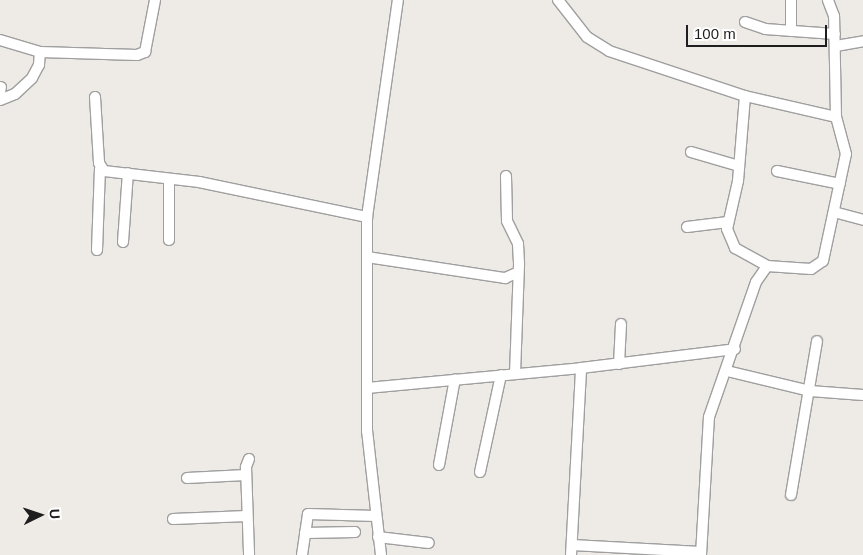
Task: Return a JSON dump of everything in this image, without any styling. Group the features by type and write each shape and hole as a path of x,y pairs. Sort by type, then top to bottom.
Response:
{"street":[{"path":"0,40 40,52 137,55 145,52 155,0"},
{"path":"381,555 367,431 367,217 398,0"},
{"path":"558,0 587,37 609,51 745,96 836,117"},
{"path":"791,0 791,31"},
{"path":"745,96 739,166 728,222 730,238 735,248 767,266 818,266 824,260 846,154 836,117 834,16 828,0"},
{"path":"745,22 765,29 835,34"},
{"path":"836,46 863,41"},
{"path":"0,100 15,94 32,78 39,65 40,52"},
{"path":"95,98 100,169 97,250"},
{"path":"691,152 739,166"},
{"path":"100,169 199,182 367,217"},
{"path":"777,171 840,184"},
{"path":"124,242 128,173"},
{"path":"506,176 507,221 518,244 515,374"},
{"path":"169,179 169,240"},
{"path":"834,212 863,220"},
{"path":"687,227 728,222"},
{"path":"367,257 505,278 517,273"},
{"path":"581,368 571,550 701,554 707,433 756,282 767,266"},
{"path":"619,364 621,324"},
{"path":"791,495 817,341"},
{"path":"367,388 619,364 735,349"},
{"path":"727,371 810,391 863,395"},
{"path":"480,472 502,375"},
{"path":"439,465 455,379"},
{"path":"249,459 246,475 250,555"},
{"path":"188,478 246,475"},
{"path":"302,555 308,514 317,512 376,516"},
{"path":"173,519 247,516"},
{"path":"305,534 355,532"},
{"path":"378,537 429,543"}]}
